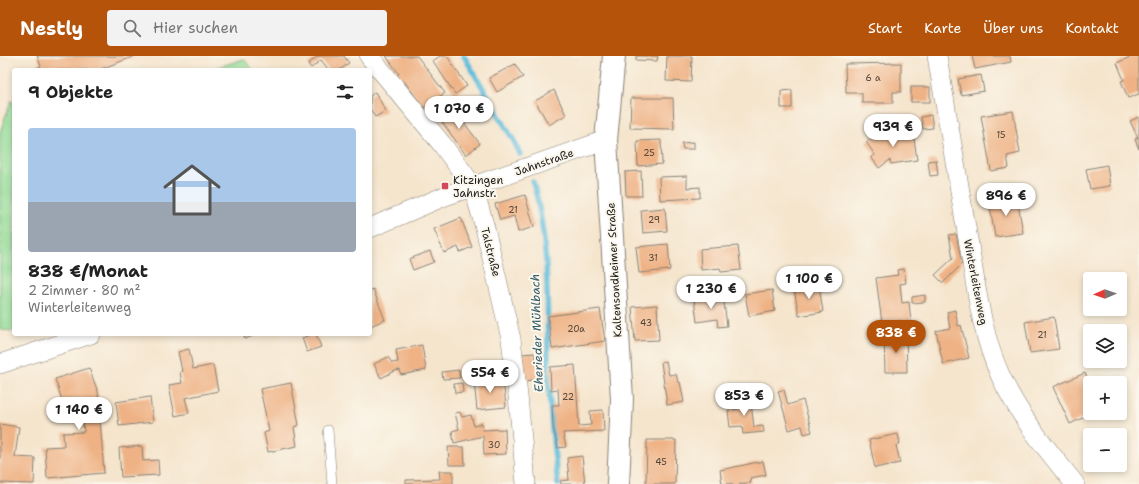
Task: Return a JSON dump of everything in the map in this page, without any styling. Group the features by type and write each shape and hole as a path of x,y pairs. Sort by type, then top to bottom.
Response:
{"main road":[{"name":"Kaltensondheimer Straße","path":"614,56 606,140 622,399 618,484"}],"street":[{"name":"Talstraße","path":"369,56 441,143 473,186 485,228 511,339 526,484"},
{"name":"Winterleitenweg","path":"937,56 978,297 990,349 1001,377 1014,402 1042,443 1075,484"},
{"name":"Jahnstraße","path":"372,227 445,196 606,140"},
{"path":"0,364 85,336"}],"lane":[{"path":"328,430 332,484"}],"green space":[{"path":"244,59 251,68 215,68"},
{"path":"12,101 12,331 0,330 0,132"}],"building":[{"path":"37,56 135,56 103,68 36,68 41,66"},
{"path":"318,56 344,56 349,63 343,68 327,68 321,60 311,68 308,64"},
{"path":"386,56 417,56 445,93 424,108 404,81 401,83 396,76 399,74"},
{"path":"440,56 447,56 467,86 455,94 433,61"},
{"path":"636,56 658,56 657,61 636,60"},
{"path":"667,56 692,56 691,82 666,81"},
{"path":"972,56 1010,56 1011,62 975,69"},
{"path":"1132,56 1139,56 1139,94 1128,98 1121,81 1124,80 1117,63"},
{"path":"901,63 901,92 893,92 893,103 862,103 862,93 846,93 845,64"},
{"path":"515,64 523,77 497,92 489,78"},
{"path":"981,75 984,91 961,95 958,79"},
{"path":"911,87 930,87 930,102 911,102"},
{"path":"554,90 566,115 549,125 535,101"},
{"path":"792,90 792,108 781,108 781,91"},
{"path":"375,92 386,111 375,117 372,112 372,94"},
{"path":"631,98 673,98 674,129 630,128"},
{"path":"451,105 480,144 466,155 437,115"},
{"path":"1013,111 1020,153 1007,156 1009,168 991,171 981,116"},
{"path":"931,115 933,128 923,129 921,117"},
{"path":"1139,117 1139,149 1135,139 1138,138 1130,121"},
{"path":"883,131 887,135 913,131 917,160 891,164 890,160 879,168 871,157 875,155 866,142"},
{"path":"661,140 662,164 638,166 637,141"},
{"path":"694,142 694,149 683,149 682,143"},
{"path":"936,160 938,175 930,176 928,161"},
{"path":"1107,165 1110,186 1090,189 1086,169"},
{"path":"641,171 642,196 626,196 625,172"},
{"path":"687,176 687,188 700,187 700,198 660,200 659,177"},
{"path":"525,195 534,227 518,232 514,216 500,220 495,204"},
{"path":"1017,196 1023,233 995,237 989,201"},
{"path":"665,208 667,231 643,233 641,210"},
{"path":"461,218 472,247 460,252 458,247 444,253 434,229"},
{"path":"956,234 962,264 943,283 935,275 953,258 949,235"},
{"path":"668,244 670,270 639,273 636,247"},
{"path":"738,246 741,270 721,272 720,268 701,270 700,249"},
{"path":"430,251 434,262 413,270 409,259"},
{"path":"904,269 906,283 900,284 902,303 909,302 911,322 903,323 902,321 882,323 876,278 898,275 897,270"},
{"path":"819,285 823,312 799,316 794,289"},
{"path":"372,289 385,320 372,325"},
{"path":"772,290 775,311 749,316 745,294"},
{"path":"723,295 727,326 718,327 717,319 697,322 694,299"},
{"path":"925,295 925,302 912,303 912,297"},
{"path":"657,305 659,340 635,341 632,307"},
{"path":"600,309 605,341 552,349 548,316"},
{"path":"955,310 958,326 961,325 969,358 943,364 936,331 950,328 947,312"},
{"path":"1054,317 1059,349 1030,353 1025,322"},
{"path":"884,335 906,335 907,372 885,372"},
{"path":"244,336 253,336 245,339"},
{"path":"308,336 317,336 321,347 307,352 302,338"},
{"path":"422,345 426,370 401,375 400,370 381,378 374,364 388,357 392,363 398,362 396,350"},
{"path":"189,349 193,369 213,365 218,391 185,398 189,413 175,416 169,385 182,383 180,372 182,371 178,352"},
{"path":"534,353 539,379 525,381 522,354"},
{"path":"666,361 669,375 676,374 678,382 680,382 684,402 667,405 661,362"},
{"path":"575,365 579,426 591,425 590,411 603,410 604,431 563,433 566,447 558,448 553,427 552,405 559,405 558,389 551,390 550,367"},
{"path":"89,368 98,392 104,473 47,478 45,447 64,446 63,433 84,432 81,397 63,403 55,379"},
{"path":"459,370 460,378 443,379 442,372"},
{"path":"1085,373 1086,376 1083,376 1083,418 1070,424 1053,387"},
{"path":"503,377 506,407 477,410 474,380"},
{"path":"291,383 299,425 294,427 297,446 268,452 264,433 269,431 260,389"},
{"path":"462,383 463,392 455,393 454,384"},
{"path":"784,390 788,405 803,400 812,432 804,434 802,426 789,430 778,391"},
{"path":"750,396 754,427 763,426 764,432 743,434 742,426 730,427 728,411 738,409 737,398"},
{"path":"150,397 153,422 119,426 116,402"},
{"path":"460,412 462,417 471,415 474,426 482,423 483,430 505,429 506,454 484,455 483,436 454,443 452,431 459,429 455,413"},
{"path":"0,424 19,427 15,457 35,458 34,484 0,483"},
{"path":"898,434 900,444 896,445 900,463 875,468 869,440"},
{"path":"647,440 676,440 675,484 646,484"},
{"path":"142,446 143,461 158,460 159,475 121,477 119,448"},
{"path":"448,447 464,447 465,465 449,465"},
{"path":"582,456 585,484 561,484 560,481 569,480 567,458"},
{"path":"763,461 766,475 750,478 751,483 722,484 720,470"},
{"path":"439,471 453,471 453,484 406,484 406,480 440,479"}],"waterway":[{"name":"Eherieder Mühlbach","path":"464,56 514,141 520,154"},
{"name":"Eherieder Mühlbach","path":"533,182 545,249 549,394 558,484"}],"place":[{"name":"Kitzingen Jahnstr.","path":"445,186"}]}
